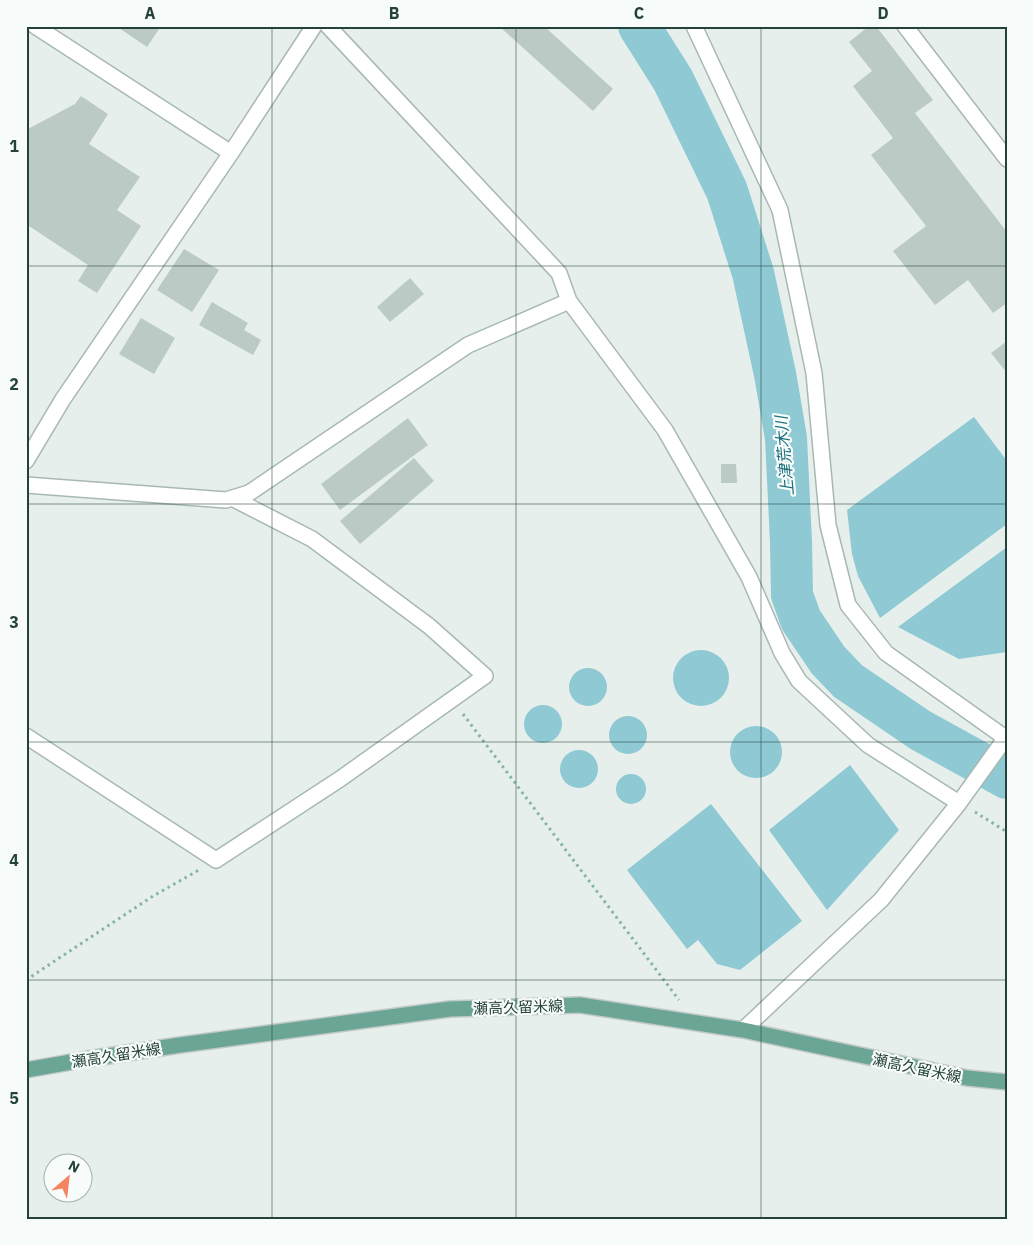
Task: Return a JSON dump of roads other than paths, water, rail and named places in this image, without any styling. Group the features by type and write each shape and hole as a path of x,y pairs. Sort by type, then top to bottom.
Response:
{"main road":[{"name":"瀬高久留米線","path":"26,1070 171,1046 450,1010 580,1005 743,1030 967,1078 1007,1082"}],"street":[{"path":"35,26 231,153"},
{"path":"26,461 64,399 231,153 314,26"},
{"path":"328,26 559,273 570,301 665,430 749,577 782,653 799,681 868,745 959,803"},
{"path":"694,26 780,210 814,373 828,525 848,605 886,653 1006,738 959,803 881,900 743,1030"},
{"path":"905,26 1007,159"},
{"path":"26,485 226,500 250,493 468,345 570,301"},
{"path":"26,736 216,860 340,779 485,676 430,626 312,539 232,498"}],"water":[{"path":"974,417 1007,461 1007,524 880,618 858,576 852,554 847,510"},
{"path":"1007,547 1007,652 959,659 898,627"},
{"path":"695,650 707,650 717,654 725,662 729,678 725,694 717,702 707,706 695,706 685,702 677,694 673,684 673,672 677,662 685,654"},
{"path":"588,668 595,669 601,674 606,680 606,694 601,700 595,705 588,706 581,705 575,700 570,694 569,687 570,680 575,674 581,669"},
{"path":"543,705 550,706 556,711 561,717 561,731 556,737 550,742 543,743 536,742 530,737 525,731 524,724 525,717 530,711 536,706"},
{"path":"628,716 635,717 641,722 646,728 646,742 641,748 635,753 628,754 621,753 615,748 610,742 609,735 610,728 615,722 621,717"},
{"path":"756,726 770,730 778,738 782,752 778,766 770,774 756,778 742,774 734,766 730,752 734,738 742,730"},
{"path":"579,750 586,751 592,756 597,762 597,776 592,782 586,787 579,788 572,787 566,782 561,776 560,769 561,762 566,756 572,751"},
{"path":"850,765 899,830 827,910 769,830"},
{"path":"631,774 637,775 645,783 645,795 637,803 631,804 625,803 617,795 616,789 617,783 625,775"},
{"path":"711,804 802,921 740,970 717,964 698,940 687,949 627,870"}],"waterway":[{"name":"上津荒木川","path":"639,26 673,80 727,191 753,273 775,374 786,438 792,595 801,620 828,660 848,681 920,730 1007,778"}]}
